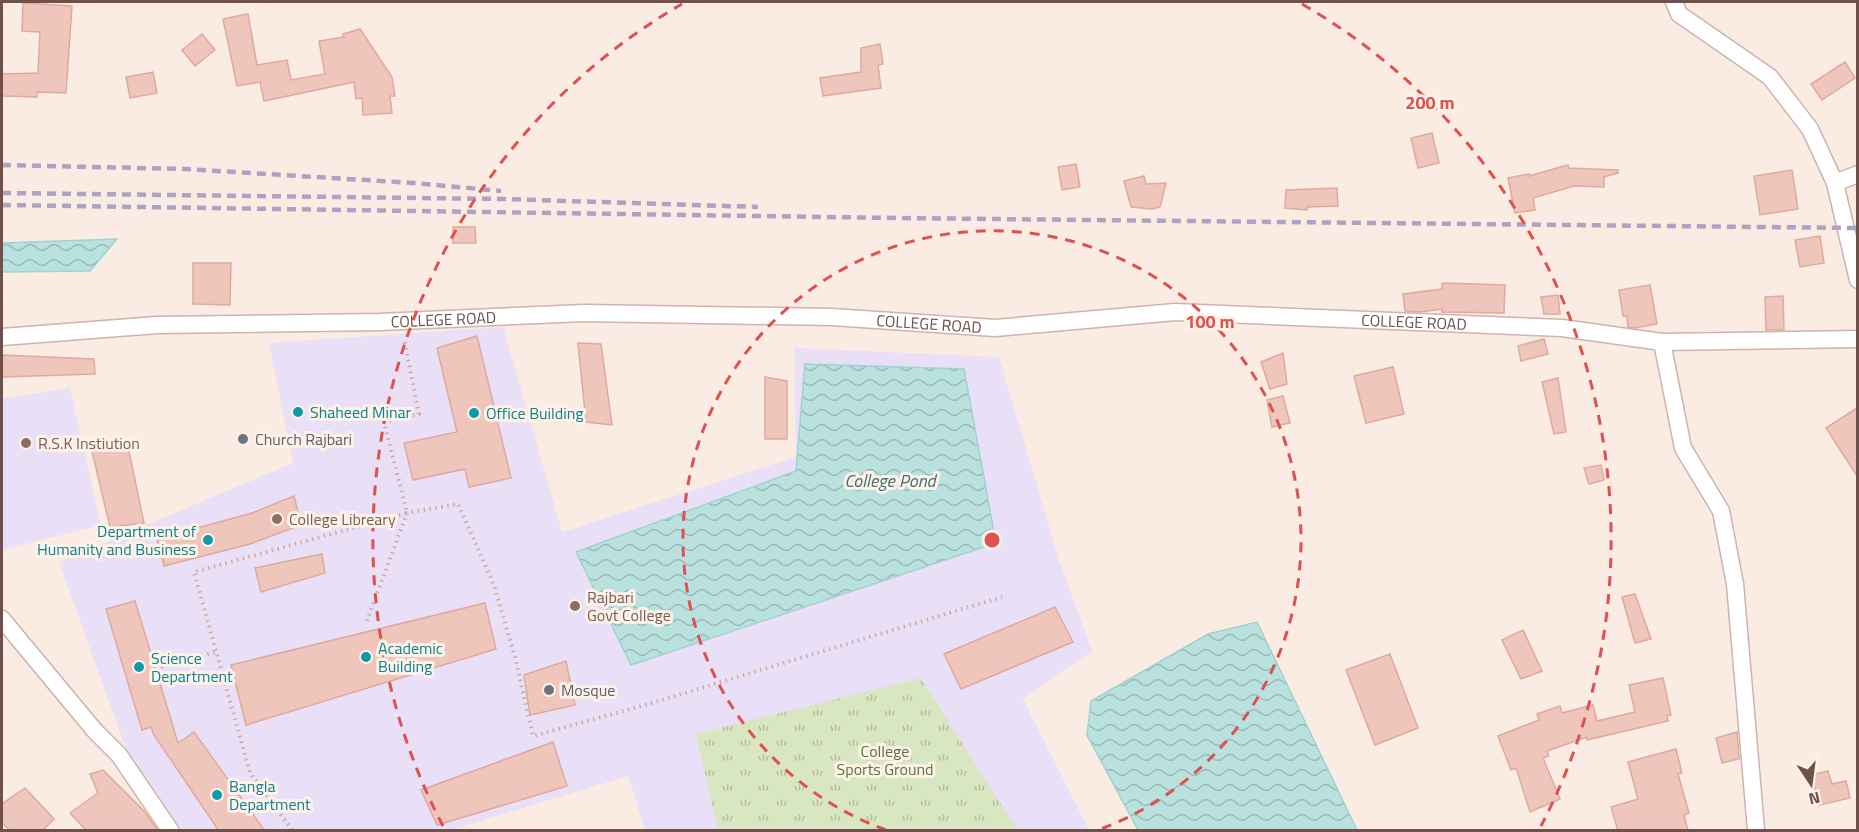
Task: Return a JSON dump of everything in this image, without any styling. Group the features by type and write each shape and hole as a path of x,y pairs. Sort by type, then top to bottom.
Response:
{"street":[{"path":"1674,2 1679,14 1770,77 1810,129 1835,183 1857,280"},
{"path":"1835,183 1857,174"},
{"name":"COLLEGE ROAD","path":"2,337 157,325 400,321 595,313 832,317 995,328 1175,312 1562,328 1662,342 1857,339"},
{"path":"1662,342 1683,448 1721,511 1735,584 1756,831"},
{"path":"2,619 95,731 119,755 170,831"}],"path":[{"path":"367,621 407,513 384,422 419,414 400,321"},
{"path":"292,831 250,773 194,572 407,513 458,504 494,585 515,657 533,736 645,705 1002,597"},
{"path":"161,667 215,652"}],"shaded area":[{"name":"Rajbari Govt College","path":"503,327 562,532 796,457 795,348 999,357 1059,560 1092,651 1023,699 1089,830 645,830 628,776 451,830 177,830 126,749 59,562 293,463 269,343"},
{"path":"70,388 101,525 2,550 2,399"}],"green space":[{"name":"College Sports Ground","path":"921,678 1017,830 718,830 696,734"}],"water":[{"path":"117,239 90,271 2,272 2,243"},
{"name":"College Pond","path":"805,364 964,369 996,543 631,665 576,552 796,471"},
{"path":"1257,622 1357,830 1138,830 1087,735 1091,701 1208,634"}],"building":[{"path":"23,3 72,6 66,93 37,92 37,97 2,96 2,74 38,73 40,32 22,31"},
{"path":"248,14 257,65 287,60 291,80 325,74 319,41 344,37 343,34 360,29 392,77 395,96 390,96 392,113 363,115 362,98 356,99 354,82 264,101 260,82 237,86 223,19"},
{"path":"202,34 215,50 195,66 182,50"},
{"path":"880,44 883,64 878,65 881,88 823,96 820,78 861,72 861,48"},
{"path":"1845,62 1855,78 1822,100 1811,84"},
{"path":"153,72 157,93 130,98 126,77"},
{"path":"1432,133 1439,163 1418,168 1411,138"},
{"path":"1076,164 1080,187 1062,190 1058,167"},
{"path":"1568,165 1569,168 1618,170 1618,173 1604,177 1604,187 1574,186 1533,198 1535,210 1515,213 1508,178 1529,174 1529,176"},
{"path":"1792,170 1798,209 1760,215 1754,176"},
{"path":"1144,176 1146,184 1166,183 1160,207 1152,209 1131,207 1124,181"},
{"path":"1337,188 1338,206 1307,207 1307,210 1285,208 1286,190"},
{"path":"453,227 475,227 476,243 453,243"},
{"path":"1820,236 1824,263 1800,267 1795,240"},
{"path":"193,263 231,263 230,305 193,304"},
{"path":"1442,283 1505,285 1504,313 1442,312 1442,309 1421,312 1405,311 1403,294 1442,289"},
{"path":"1650,285 1657,324 1628,327 1627,316 1623,316 1619,290"},
{"path":"1558,295 1560,314 1544,314 1541,297"},
{"path":"1783,296 1784,330 1766,330 1765,297"},
{"name":"Office Building","path":"477,336 511,478 469,487 465,469 413,480 404,443 457,432 437,348"},
{"path":"1544,339 1548,354 1521,361 1518,346"},
{"path":"578,343 601,344 612,425 586,422"},
{"path":"1283,353 1287,384 1270,389 1261,362"},
{"path":"2,355 94,359 95,374 2,377"},
{"path":"1393,367 1404,414 1366,423 1354,376"},
{"path":"765,377 787,381 787,439 765,439"},
{"path":"1558,378 1566,432 1554,434 1542,382"},
{"path":"1283,396 1290,423 1272,427 1267,400"},
{"path":"1857,408 1857,476 1826,428"},
{"path":"127,442 144,523 110,527 90,443"},
{"path":"1601,465 1604,480 1589,484 1584,468"},
{"name":"Department of Humanity and Business","path":"294,496 301,525 250,544 164,566 157,539 252,513"},
{"path":"322,554 325,573 261,592 255,568"},
{"path":"1635,594 1651,639 1635,643 1622,597"},
{"path":"135,601 178,743 194,732 265,831 219,831 154,735 151,727 142,730 106,609"},
{"name":"Academic Building","path":"485,603 496,649 246,725 231,665"},
{"path":"1055,607 1073,642 961,689 944,654"},
{"path":"1523,630 1542,671 1521,679 1502,640"},
{"path":"1390,654 1418,728 1375,745 1346,670"},
{"name":"Mosque","path":"566,661 575,705 530,715 524,675"},
{"path":"1663,678 1671,715 1667,716 1668,721 1587,740 1587,737 1547,751 1549,756 1543,758 1560,799 1530,812 1516,768 1511,770 1498,736 1539,720 1537,714 1560,706 1562,713 1593,705 1597,721 1635,712 1629,685"},
{"path":"1737,732 1739,759 1722,763 1716,738"},
{"path":"553,742 567,786 437,825 421,790"},
{"path":"1676,749 1682,773 1678,774 1689,813 1684,815 1688,831 1618,831 1611,807 1638,799 1628,762"},
{"path":"103,770 145,812 158,831 87,831 70,813 98,793 90,774"},
{"path":"1828,771 1832,784 1846,781 1850,798 1819,805 1811,775"},
{"path":"25,788 54,819 42,831 11,831 2,823 2,804"}],"railway":[{"path":"2,165 185,169 414,183 501,191"},
{"path":"2,193 504,199 758,207"},
{"path":"2,205 896,218 1858,228"}],"place":[{"name":"Shaheed Minar","path":"298,412"},
{"name":"Office Building","path":"474,413"},
{"name":"Church Rajbari","path":"243,439"},
{"name":"R.S.K Instiution","path":"26,443"},
{"name":"College Libreary","path":"277,519"},
{"name":"Department of Humanity and Business","path":"208,540"},
{"name":"Rajbari Govt College","path":"575,606"},
{"name":"Academic Building","path":"366,657"},
{"name":"Science Department","path":"139,667"},
{"name":"Mosque","path":"549,690"},
{"name":"Bangla Department","path":"217,795"}]}
